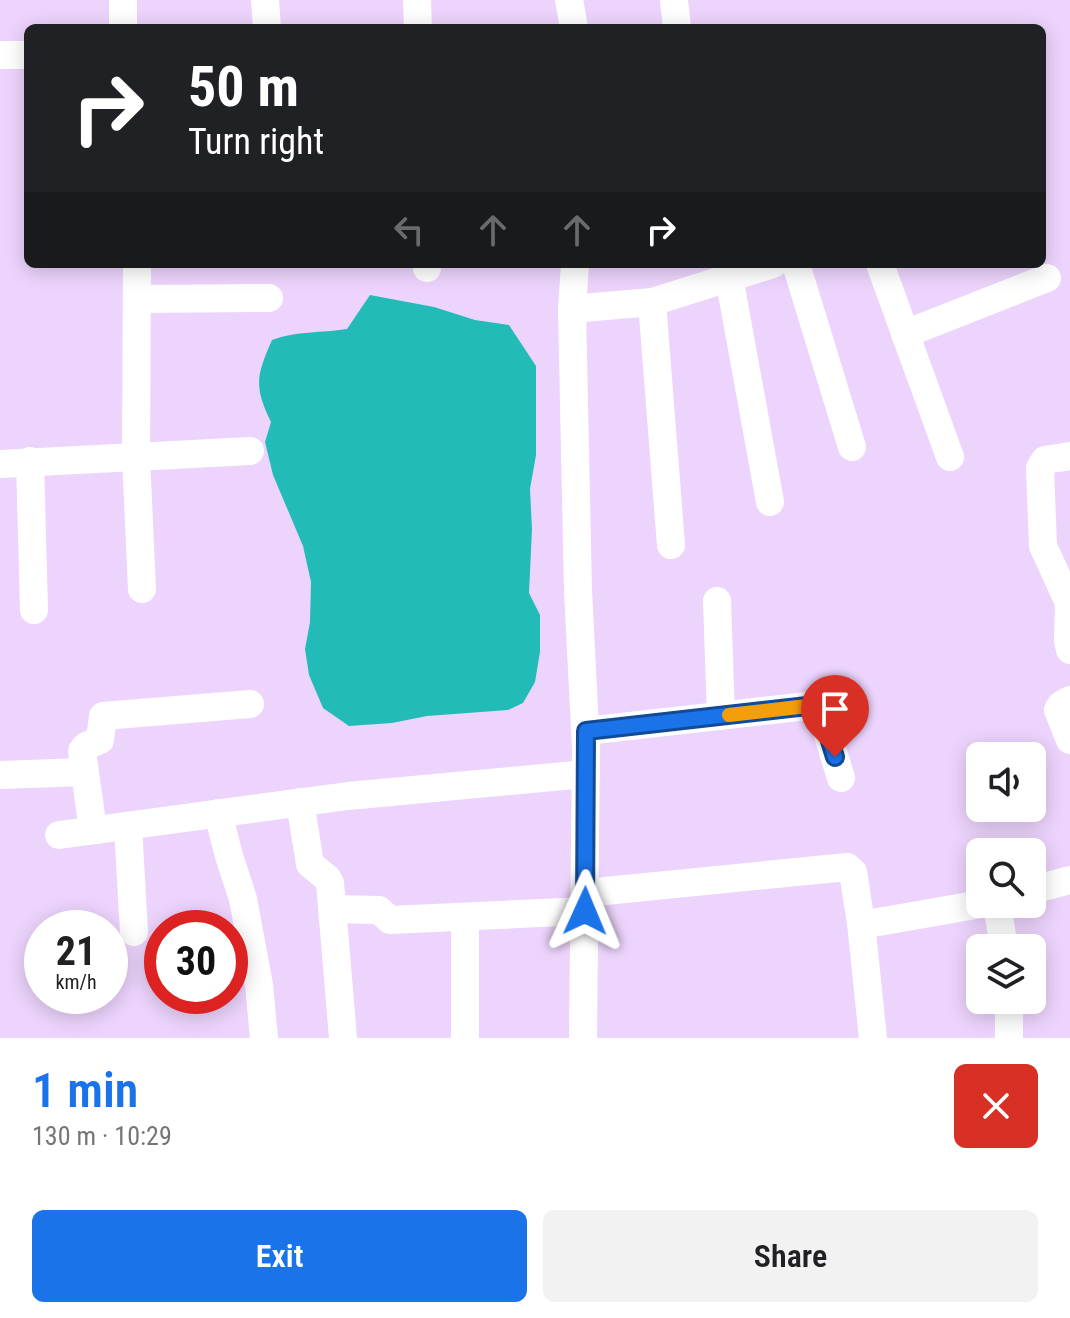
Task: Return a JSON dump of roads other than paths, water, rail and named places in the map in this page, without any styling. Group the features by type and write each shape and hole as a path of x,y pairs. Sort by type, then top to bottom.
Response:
{"street":[{"path":"123,0 123,24"},
{"path":"265,0 267,24"},
{"path":"417,0 418,24"},
{"path":"569,0 573,24"},
{"path":"674,0 677,24"},
{"path":"0,55 24,55"},
{"path":"137,268 136,457 142,589"},
{"path":"575,268 572,309 578,591 586,731 583,1038"},
{"path":"572,309 652,302 759,268"},
{"path":"797,268 852,447"},
{"path":"881,268 950,457"},
{"path":"729,277 770,502"},
{"path":"905,334 1047,278"},
{"path":"137,299 269,298"},
{"path":"652,302 671,545"},
{"path":"0,464 250,451"},
{"path":"1070,456 1045,460 1040,468 1043,546 1069,603 1070,650"},
{"path":"30,461 34,610"},
{"path":"717,601 721,716"},
{"path":"1070,700 1058,710 1070,740"},
{"path":"93,830 83,772 83,747 100,740 102,719 106,714 250,704"},
{"path":"586,731 816,705 820,709 841,778"},
{"path":"1,775 83,772"},
{"path":"59,835 300,802 586,774"},
{"path":"300,802 310,864 327,878 333,909 343,1038"},
{"path":"218,813 246,914 259,985 264,1038"},
{"path":"128,826 134,932"},
{"path":"333,909 379,910 390,920 465,917 847,867 853,872 861,923 873,1038"},
{"path":"1046,886 1070,880"},
{"path":"861,923 966,907"},
{"path":"465,917 465,1038"},
{"path":"1009,1014 1009,1038"}]}
